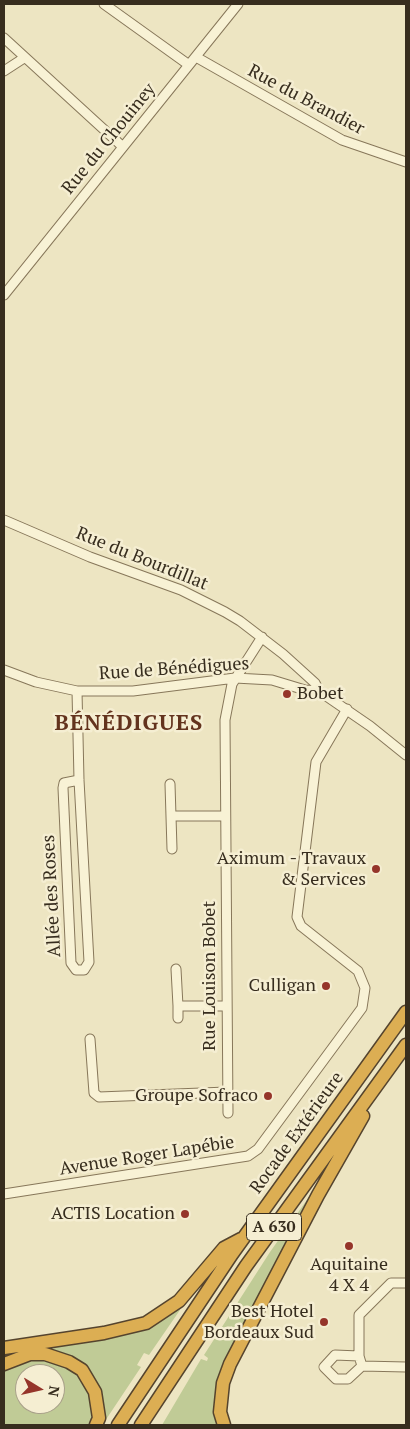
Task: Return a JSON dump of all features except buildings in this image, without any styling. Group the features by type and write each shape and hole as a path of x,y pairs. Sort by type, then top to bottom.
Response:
{"highway":[{"name":"Rocade Extérieure","path":"118,1425 243,1238 406,1012"},
{"path":"224,1425 220,1412 223,1383 230,1364 345,1145 406,1046"},
{"name":"A 630","path":"144,1422 246,1266 406,1046"},
{"path":"4,1348 104,1333 146,1323 179,1301 224,1248 243,1238"},
{"path":"4,1364 30,1354 45,1354 69,1362 82,1370 95,1392 98,1418 96,1425"}],"street":[{"path":"104,4 189,65"},
{"name":"Rue du Chouiney","path":"4,295 238,4"},
{"path":"4,38 123,147"},
{"name":"Rue du Brandier","path":"196,57 342,140 406,162"},
{"path":"4,71 24,58"},
{"name":"Rue du Bourdillat","path":"4,520 204,601 240,621 262,638 315,683 319,691"},
{"name":"Rue Louison Bobet","path":"228,1114 225,720 227,702 235,678 262,638"},
{"name":"Rue de Bénédigues","path":"4,670 36,682 77,691 133,691 235,678 272,680 305,690 319,691"},
{"name":"Allée des Roses","path":"77,691 79,780 89,962 84,970 76,970 71,963 62,788 64,783 79,780"},
{"path":"319,691 347,709 406,755"},
{"name":"Avenue Roger Lapébie","path":"4,1194 248,1156 258,1149 362,1008 365,988 358,971 301,926 297,918 316,762 347,709"},
{"path":"170,784 172,849"},
{"path":"171,816 225,816"},
{"path":"176,969 178,1018"},
{"path":"178,1006 226,1006"},
{"path":"90,1039 94,1092 99,1097 227,1092"},
{"path":"362,1366 359,1356 359,1315 391,1283 406,1283"},
{"path":"359,1356 335,1355 324,1367 336,1379 348,1379 362,1366 406,1367"}],"green space":[{"path":"316,1187 225,1366 219,1425 162,1425 201,1359 207,1361 208,1358 204,1355 270,1252"},
{"path":"179,1308 180,1310 149,1355 144,1353 137,1365 141,1367 105,1421 102,1421 74,1360 4,1359 4,1349 100,1338"},
{"path":"36,1358 56,1364 19,1364"},
{"path":"15,1365 15,1414 65,1414 65,1367 70,1368 81,1378 93,1406 90,1425 4,1425 4,1369"}],"place":[{"name":"Bobet","path":"287,694"},
{"name":"Aximum - Travaux & Services","path":"376,869"},
{"name":"Culligan","path":"326,986"},
{"name":"Groupe Sofraco","path":"268,1096"},
{"name":"ACTIS Location","path":"185,1214"},
{"name":"Aquitaine 4 X 4","path":"349,1246"},
{"name":"Best Hotel Bordeaux Sud","path":"324,1322"}],"district":[{"name":"BÉNÉDIGUES","path":"129,724"}]}
